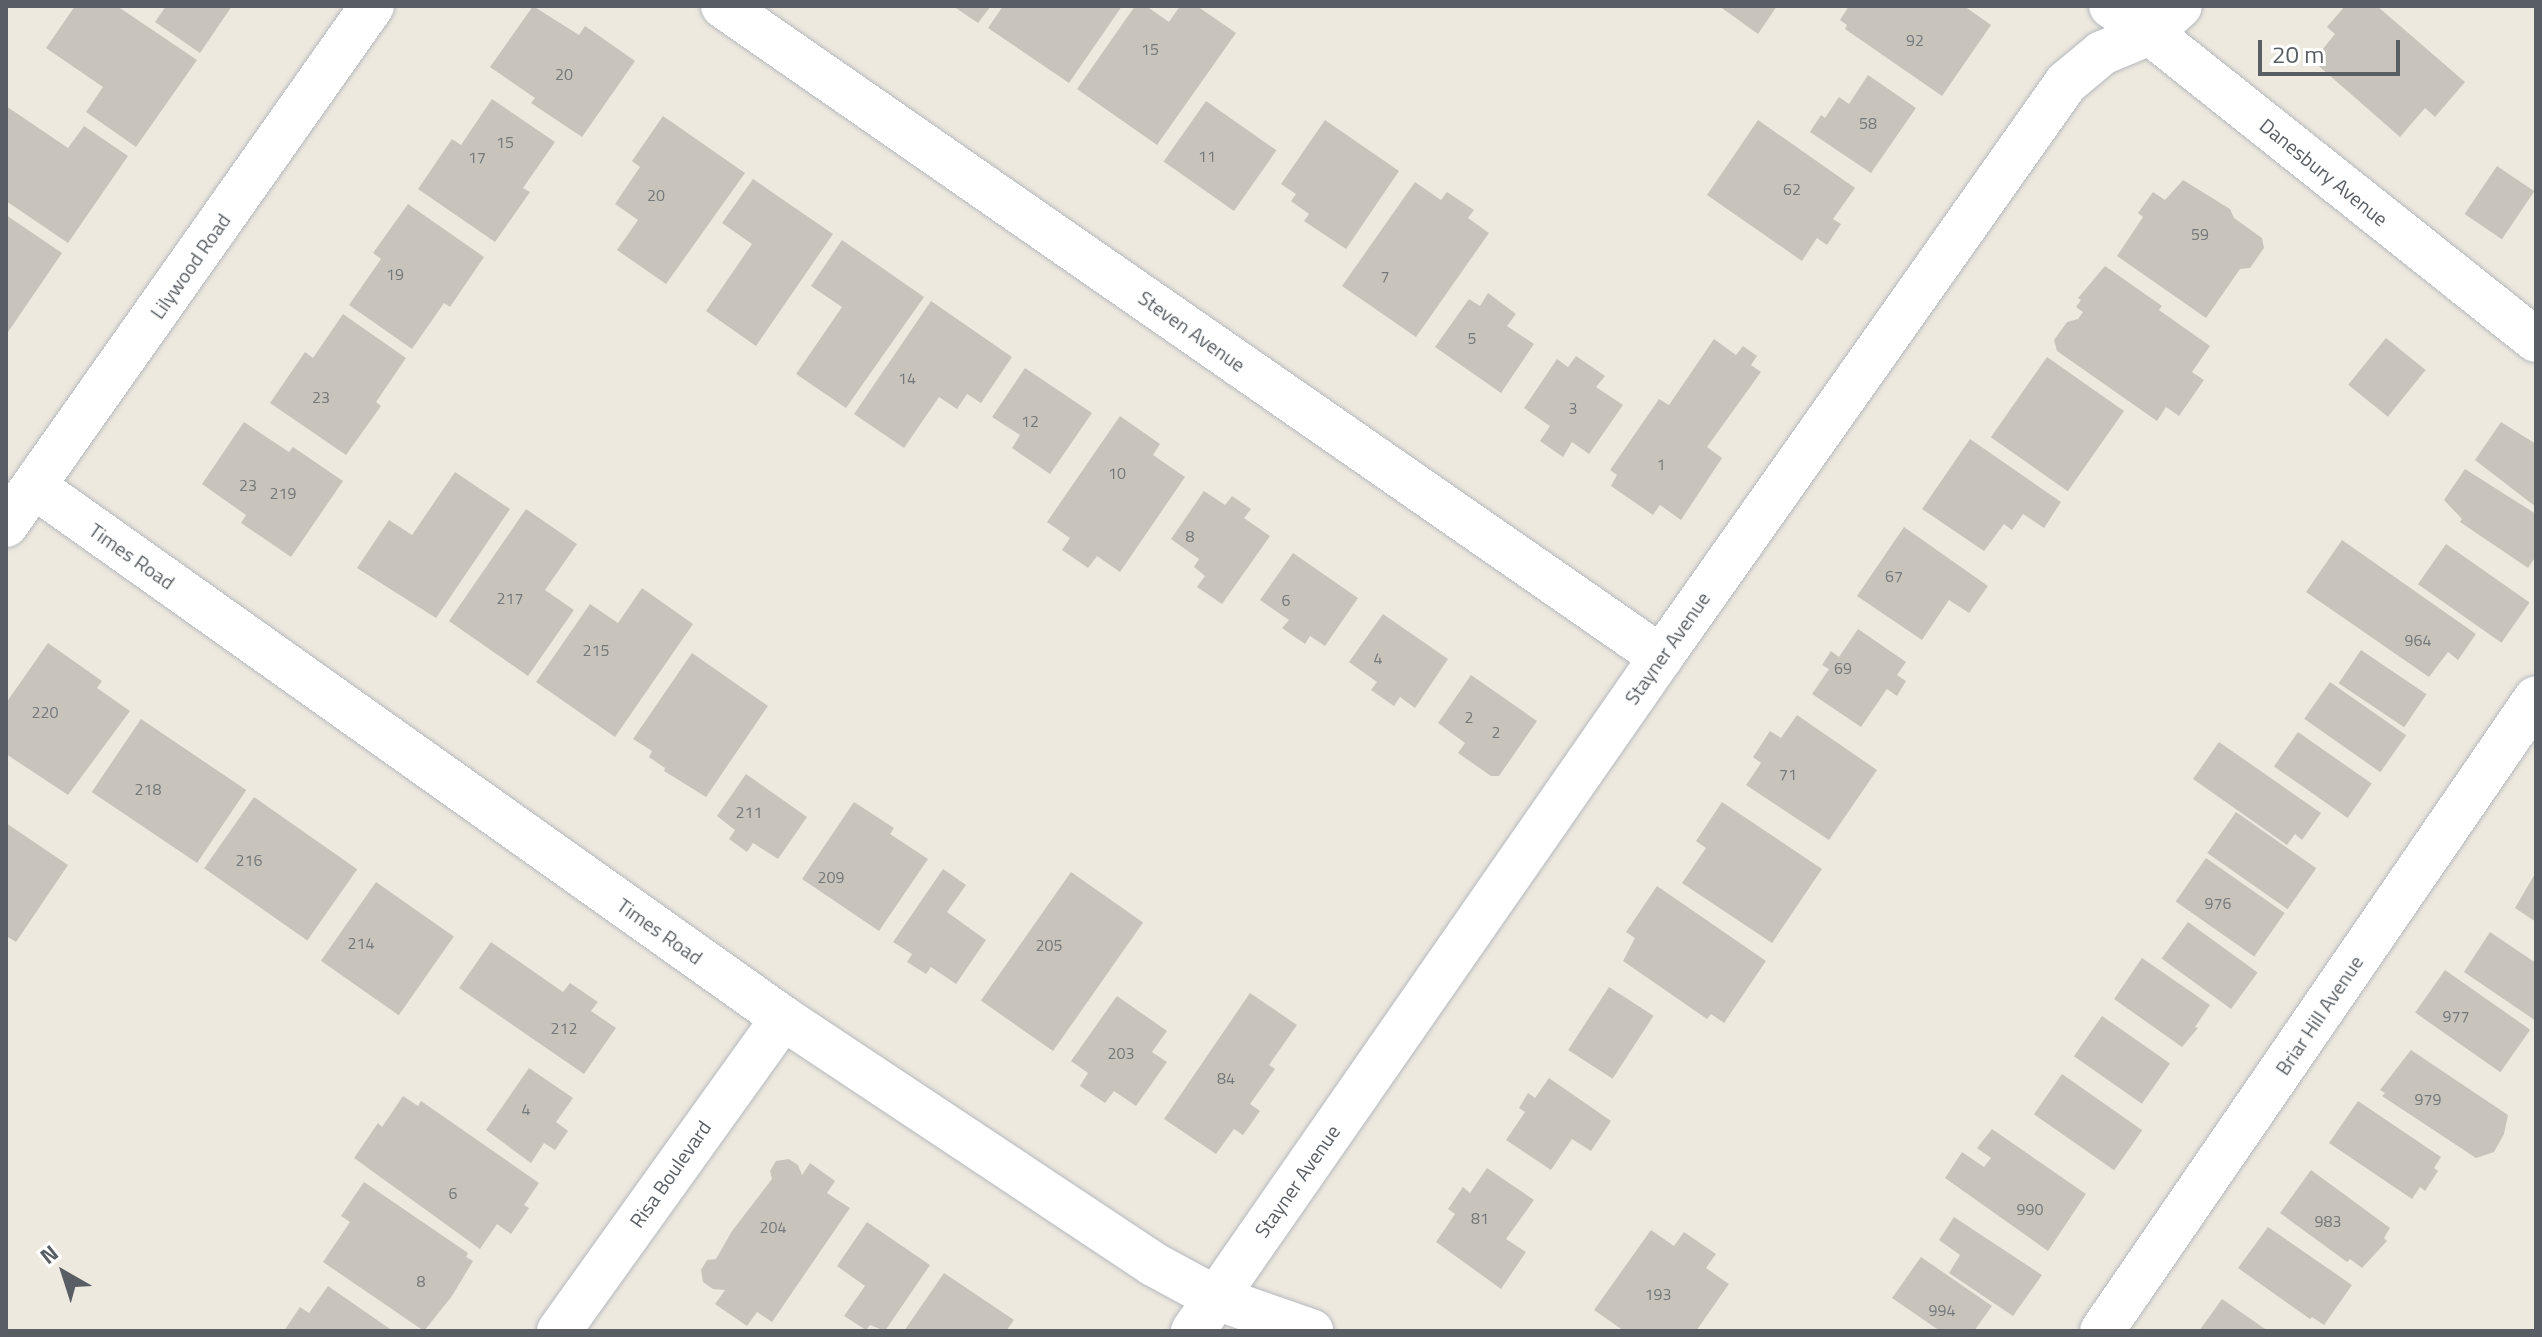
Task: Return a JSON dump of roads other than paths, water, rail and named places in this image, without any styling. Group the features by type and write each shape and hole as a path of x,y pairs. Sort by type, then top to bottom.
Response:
{"street":[{"name":"Lilywood Road","path":"6,525 372,6"},
{"name":"Steven Avenue","path":"723,6 1661,657"},
{"name":"Danesbury Avenue","path":"2111,6 2165,20 2536,340"},
{"name":"Stayner Avenue","path":"1204,1314 1661,657 2066,83 2102,53 2165,20"},
{"name":"Times Road","path":"35,487 783,1018 1153,1264 1204,1314 1311,1331"},
{"name":"Briar Hill Avenue","path":"2102,1331 2536,698"},
{"name":"Risa Boulevard","path":"559,1331 783,1018"}]}
